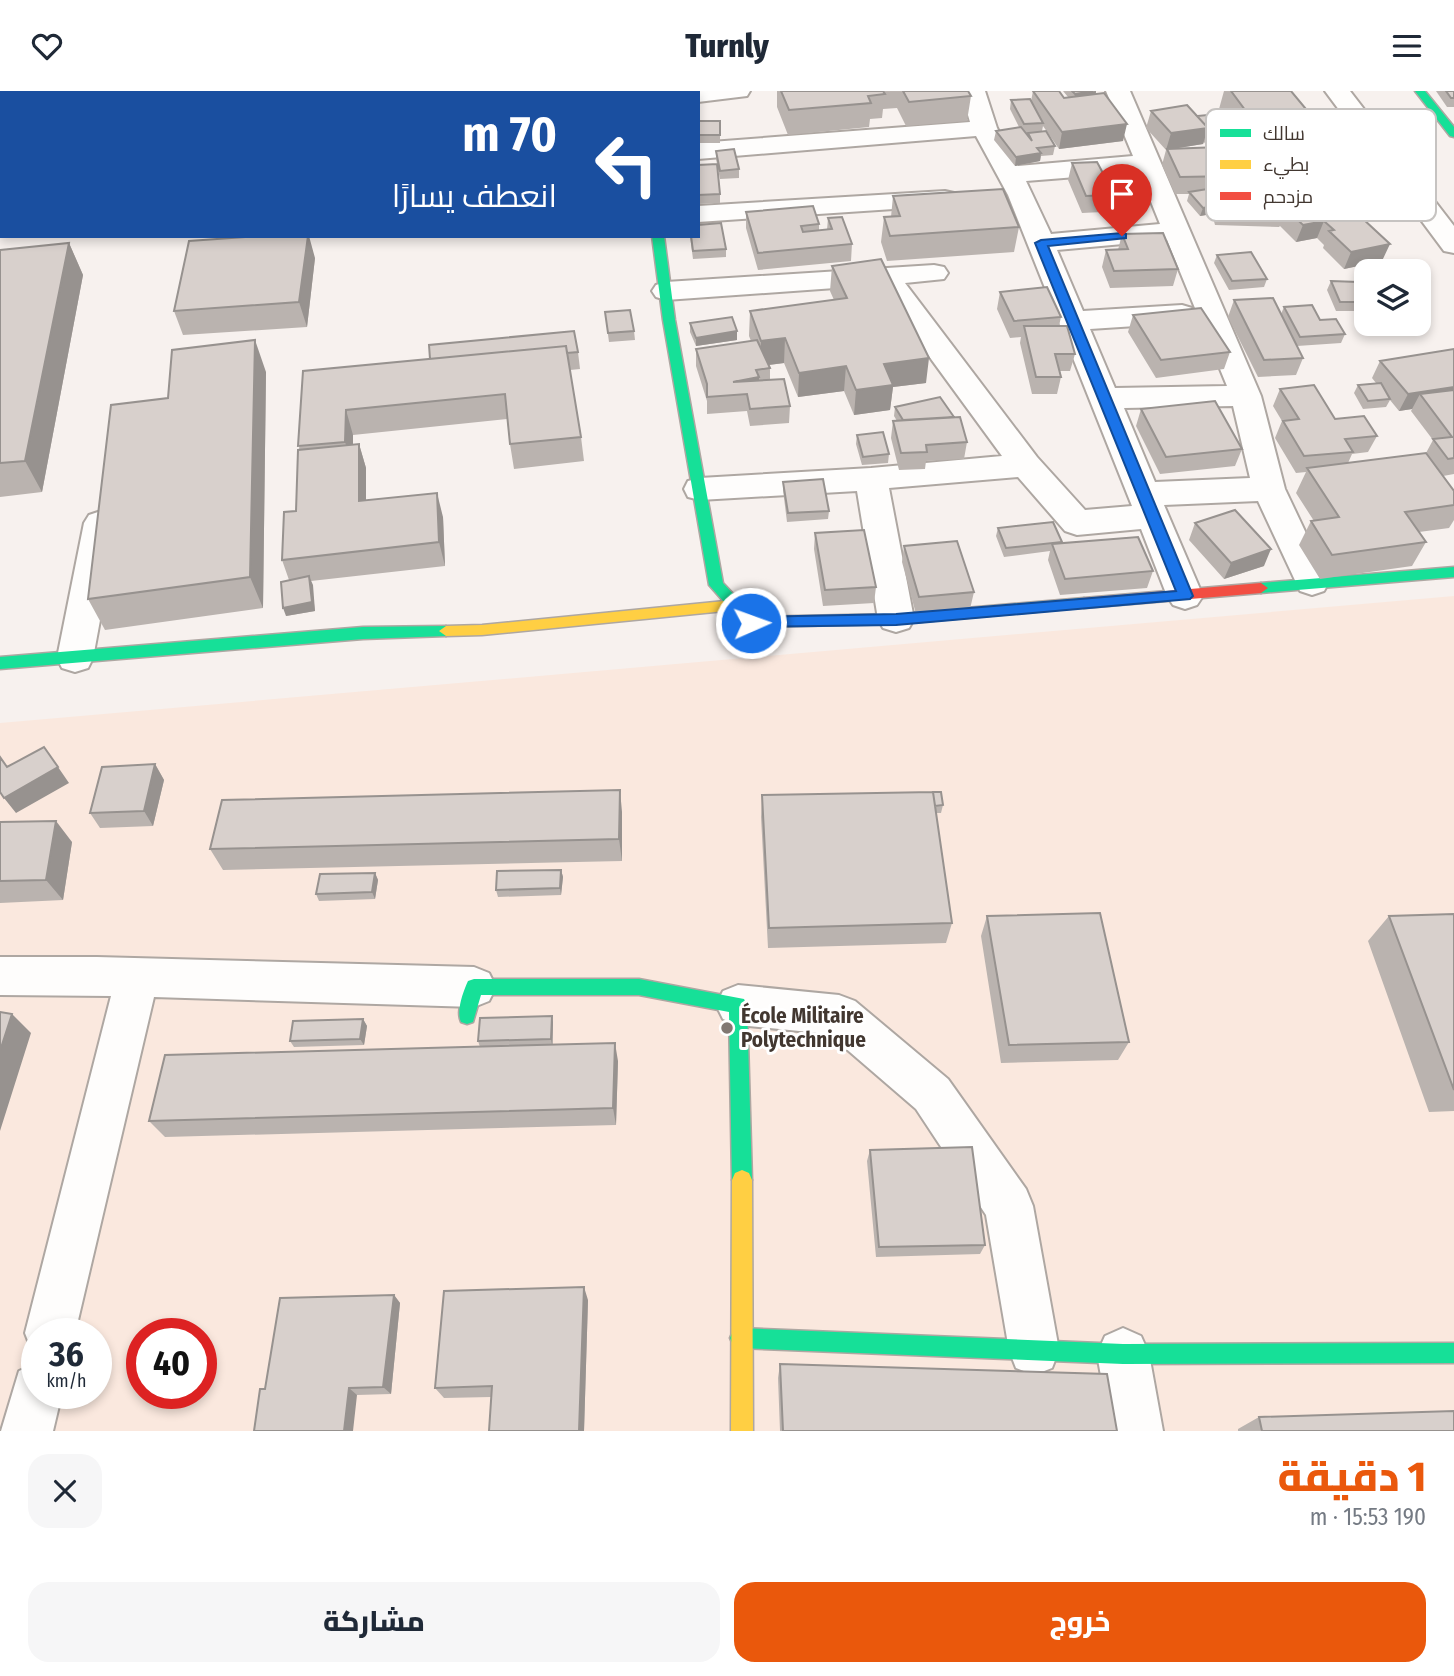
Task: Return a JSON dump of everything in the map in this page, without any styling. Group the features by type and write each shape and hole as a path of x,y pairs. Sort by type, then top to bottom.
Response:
{"street":[{"path":"700,95 738,91"},
{"path":"973,91 984,128 1009,188 1041,243 1185,596"},
{"path":"1118,91 1246,396 1269,489 1312,582"},
{"path":"1337,91 1351,109"},
{"path":"1420,91 1434,109"},
{"path":"1436,111 1454,134"},
{"path":"700,151 984,128"},
{"path":"1009,188 1148,163"},
{"path":"700,214 967,198"},
{"path":"1436,221 1454,245"},
{"path":"1041,243 1177,231"},
{"path":"658,238 716,585 751,623 896,619 1454,572"},
{"path":"666,291 934,273"},
{"path":"885,276 1026,465 1077,523 1148,505 1269,489"},
{"path":"1073,321 1211,312"},
{"path":"1104,398 1246,396"},
{"path":"700,489 872,479 1026,465"},
{"path":"872,479 896,619"},
{"path":"75,658 106,497"},
{"path":"0,663 363,633 482,630 735,605"},
{"path":"0,976 137,978 470,1001 639,987 738,1005 839,1014 932,1094 1009,1206 1034,1350"},
{"path":"54,1318 137,978"},
{"path":"738,1005 743,1094 740,1338 742,1431"},
{"path":"740,1338 1124,1354 1454,1353"},
{"path":"1124,1354 1138,1431"},
{"path":"27,1431 32,1409"}],"shaded area":[{"name":"École Militaire Polytechnique","path":"1454,596 1454,1431 0,1431 0,723"}],"building":[{"path":"781,91 883,91 885,94 868,96 871,103 789,110"},
{"path":"903,91 968,91 971,96 909,102"},
{"path":"1033,91 1059,91 1064,98 1104,93 1127,124 1062,132"},
{"path":"1072,91 1093,91 1075,94"},
{"path":"1231,91 1291,91 1306,109 1244,109"},
{"path":"1446,91 1454,91 1454,98 1451,98"},
{"path":"1030,99 1043,123 1024,124 1011,100"},
{"path":"1187,105 1206,128 1171,133 1151,111"},
{"path":"1206,115 1206,126 1197,116"},
{"path":"700,121 720,121 720,135 700,135"},
{"path":"1021,127 1032,141 1028,133 1046,131 1055,146 1037,148 1041,153 1016,157 996,131"},
{"path":"1206,148 1206,177 1180,177 1167,149"},
{"path":"734,149 739,169 720,171 716,151"},
{"path":"1097,162 1104,175 1140,174 1149,193 1086,196 1072,163"},
{"path":"717,164 720,194 700,195 700,165"},
{"path":"1109,173 1132,173 1132,174 1110,175"},
{"path":"1003,189 1019,227 890,236 884,217 900,216 893,196"},
{"path":"1206,189 1206,208 1203,208 1189,192"},
{"path":"813,206 819,224 801,226 803,232 832,229 828,218 842,217 852,244 758,253 746,212"},
{"path":"1299,221 1324,221 1303,225"},
{"path":"1324,221 1365,221 1390,244 1351,252 1329,231 1334,230"},
{"path":"721,223 726,249 693,251 691,238 700,238 700,225"},
{"path":"1163,233 1178,269 1114,271 1106,250 1128,249 1122,234"},
{"path":"308,238 299,302 174,311 189,241"},
{"path":"69,243 25,461 0,463 0,250"},
{"path":"1251,252 1267,279 1232,281 1217,255"},
{"path":"881,259 929,358 884,364 893,385 856,390 846,366 799,373 785,338 761,341 750,311 847,298 832,266"},
{"path":"1331,281 1354,282 1354,302 1340,302"},
{"path":"1047,287 1061,317 1014,321 1000,292"},
{"path":"1273,298 1303,358 1264,360 1234,300"},
{"path":"1312,305 1320,320 1336,319 1345,334 1300,337 1284,307"},
{"path":"1201,308 1230,352 1161,360 1133,315"},
{"path":"630,310 634,331 608,333 605,312"},
{"path":"732,317 737,331 696,338 690,323"},
{"path":"1024,326 1067,326 1075,354 1055,354 1061,377 1036,377"},
{"path":"574,331 578,352 567,353 566,346 430,359 429,345"},
{"path":"255,340 250,577 88,599 111,405 168,398 172,350"},
{"path":"757,340 770,368 756,370 759,377 733,382 784,379 790,406 750,409 747,394 707,397 707,384 696,349"},
{"path":"566,346 581,437 510,444 505,394 346,410 345,442 298,446 303,371"},
{"path":"1454,349 1454,387 1408,394 1380,361"},
{"path":"1381,383 1390,399 1368,401 1358,385"},
{"path":"1314,385 1335,419 1364,416 1377,436 1345,439 1353,452 1304,456 1283,421 1299,419 1280,389"},
{"path":"1454,390 1454,458 1448,459 1433,439 1452,437 1420,394"},
{"path":"940,397 954,417 903,420 895,407"},
{"path":"1215,401 1242,449 1166,457 1141,409"},
{"path":"960,417 967,442 926,445 927,452 901,453 893,421"},
{"path":"883,432 889,454 863,457 857,435"},
{"path":"359,444 359,501 437,493 439,542 282,560 284,512 296,511 298,450"},
{"path":"1426,453 1454,491 1454,505 1405,512 1426,542 1332,555 1311,521 1339,517 1307,468"},
{"path":"823,479 829,511 788,513 783,482"},
{"path":"1235,510 1271,549 1231,563 1195,523"},
{"path":"1053,522 1062,542 1006,548 998,528"},
{"path":"864,530 876,587 825,590 815,533"},
{"path":"1138,537 1153,571 1065,579 1052,544"},
{"path":"957,541 974,592 919,597 904,546"},
{"path":"309,576 312,602 283,608 281,582"},
{"path":"44,747 58,767 4,798 0,792 0,757 7,767"},
{"path":"155,764 144,811 90,813 102,767"},
{"path":"620,790 619,839 210,849 222,800"},
{"path":"933,792 952,923 769,928 762,795"},
{"path":"933,792 941,792 943,805 935,806"},
{"path":"56,821 46,880 0,881 0,822"},
{"path":"561,870 560,888 496,890 497,871"},
{"path":"375,873 372,892 316,894 320,874"},
{"path":"1100,913 1129,1042 1009,1045 987,916"},
{"path":"1454,914 1454,1090 1389,916"},
{"path":"0,1012 12,1014 0,1051"},
{"path":"552,1016 551,1039 478,1041 480,1018"},
{"path":"363,1019 360,1039 290,1041 293,1021"},
{"path":"615,1043 613,1108 149,1121 165,1055"},
{"path":"972,1147 985,1245 879,1247 870,1150"},
{"path":"584,1287 579,1431 489,1431 492,1386 435,1388 444,1291"},
{"path":"394,1295 383,1387 349,1388 344,1431 254,1431 260,1389 265,1389 280,1298"},
{"path":"780,1364 1107,1374 1117,1431 783,1431"},
{"path":"1454,1411 1454,1431 1262,1431 1259,1417"}],"traffic: fast":[{"path":"1420,91 1434,109"},
{"path":"1436,111 1454,134"},
{"path":"658,238 669,320 716,585 751,623 896,619 1084,603"},
{"path":"1261,588 1454,572"},
{"path":"0,663 363,633 446,631"},
{"path":"467,1016 474,987 639,987 738,1005 742,1180"},
{"path":"740,1338 1123,1354 1454,1353"}],"traffic: slow":[{"path":"446,631 482,630 735,605"},
{"path":"742,1180 742,1431"}],"traffic: jam":[{"path":"1084,603 1261,588"}],"place":[{"name":"École Militaire Polytechnique","path":"727,1028"}],"route":[{"path":"751,623 896,619 1185,596 1041,243 1122,236"}]}
